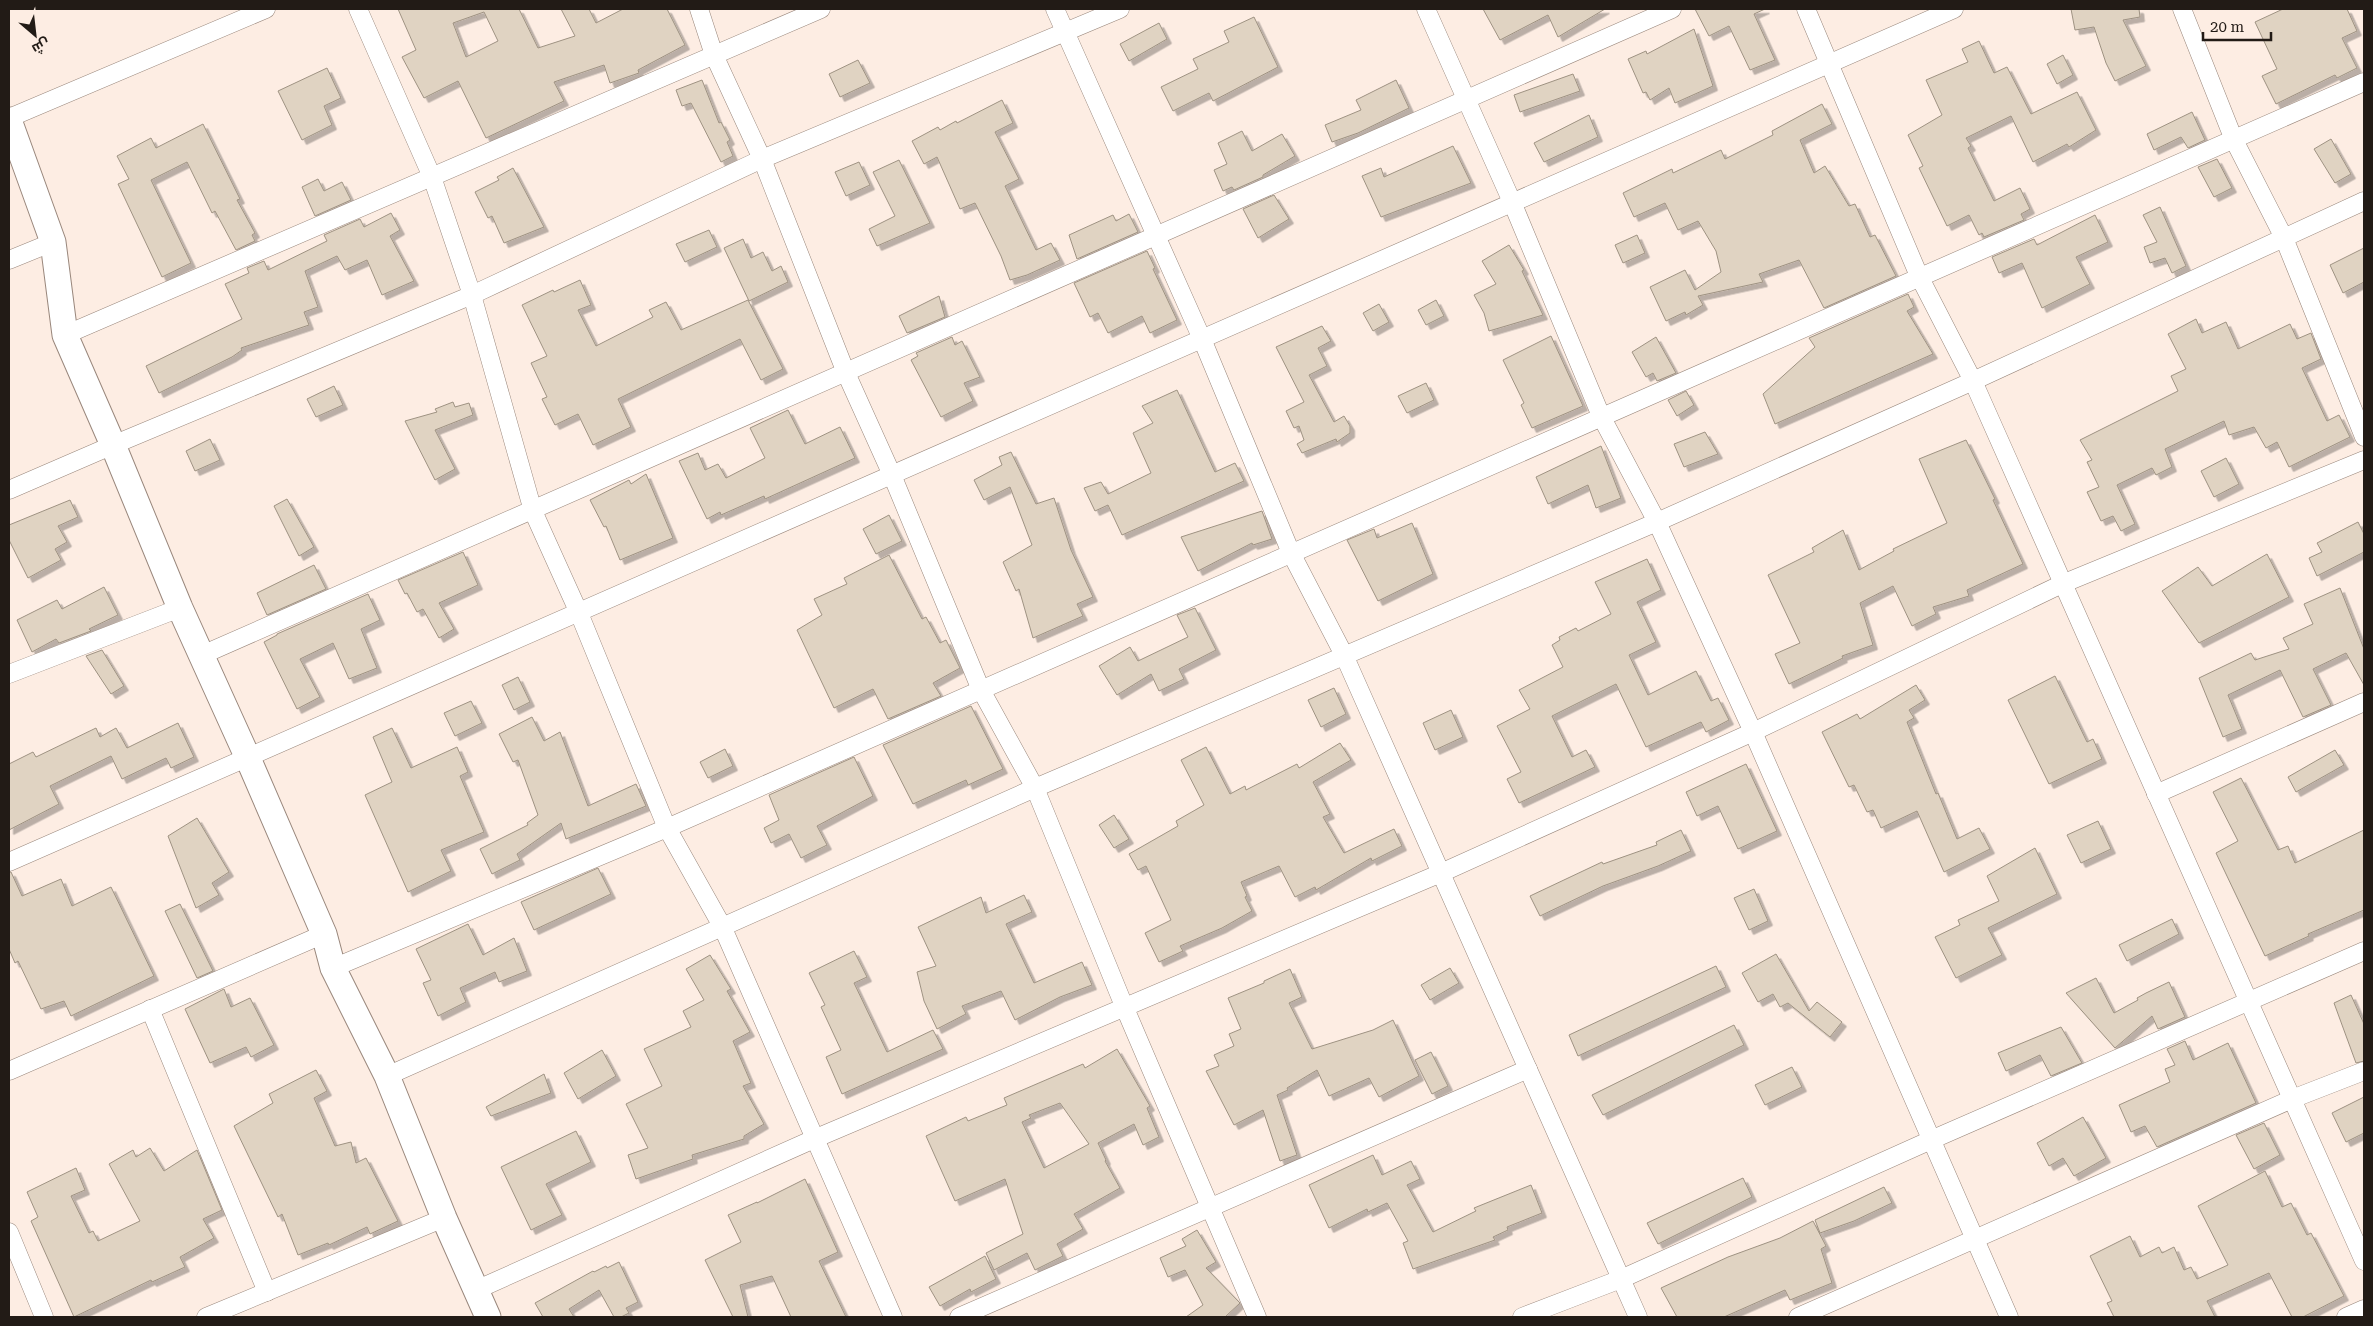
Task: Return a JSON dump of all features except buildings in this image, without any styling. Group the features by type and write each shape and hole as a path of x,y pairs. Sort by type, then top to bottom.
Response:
{"street":[{"path":"266,9 9,119 53,242 65,335 113,444 180,608 324,934 333,968 387,1076 444,1218 488,1317"},
{"path":"358,9 432,177 472,295 533,511 579,613 668,828 722,926 893,1317"},
{"path":"699,9 714,55 762,159 846,373 892,475 981,690 1035,788 1209,1209 1257,1317"},
{"path":"65,335 821,9"},
{"path":"1056,9 1202,339 1291,553 1344,655 1638,1317"},
{"path":"9,490 113,444 472,295 762,159 1120,9"},
{"path":"1426,9 1512,202 1601,416 1656,522 1753,732 2009,1317"},
{"path":"202,656 1672,9"},
{"path":"1806,9 1830,62 1918,276 1973,380 2364,1261"},
{"path":"9,862 1954,9"},
{"path":"2182,9 2234,140 2284,238 2364,436"},
{"path":"333,968 668,828 1918,276 2364,82"},
{"path":"387,1076 1035,788 1656,522 1973,380 2364,201"},
{"path":"9,260 53,242"},
{"path":"476,1290 814,1139 1441,873 1753,732 2062,584 2364,460"},
{"path":"9,674 180,608"},
{"path":"2156,794 2364,702"},
{"path":"9,1071 324,934"},
{"path":"1522,1317 1621,1280 1931,1140 2364,951"},
{"path":"150,1010 267,1292"},
{"path":"959,1317 1528,1069"},
{"path":"1798,1317 2292,1099 2364,1071"},
{"path":"206,1317 444,1218"},
{"path":"9,1232 44,1317"},
{"path":"2346,1317 2364,1309"}]}
